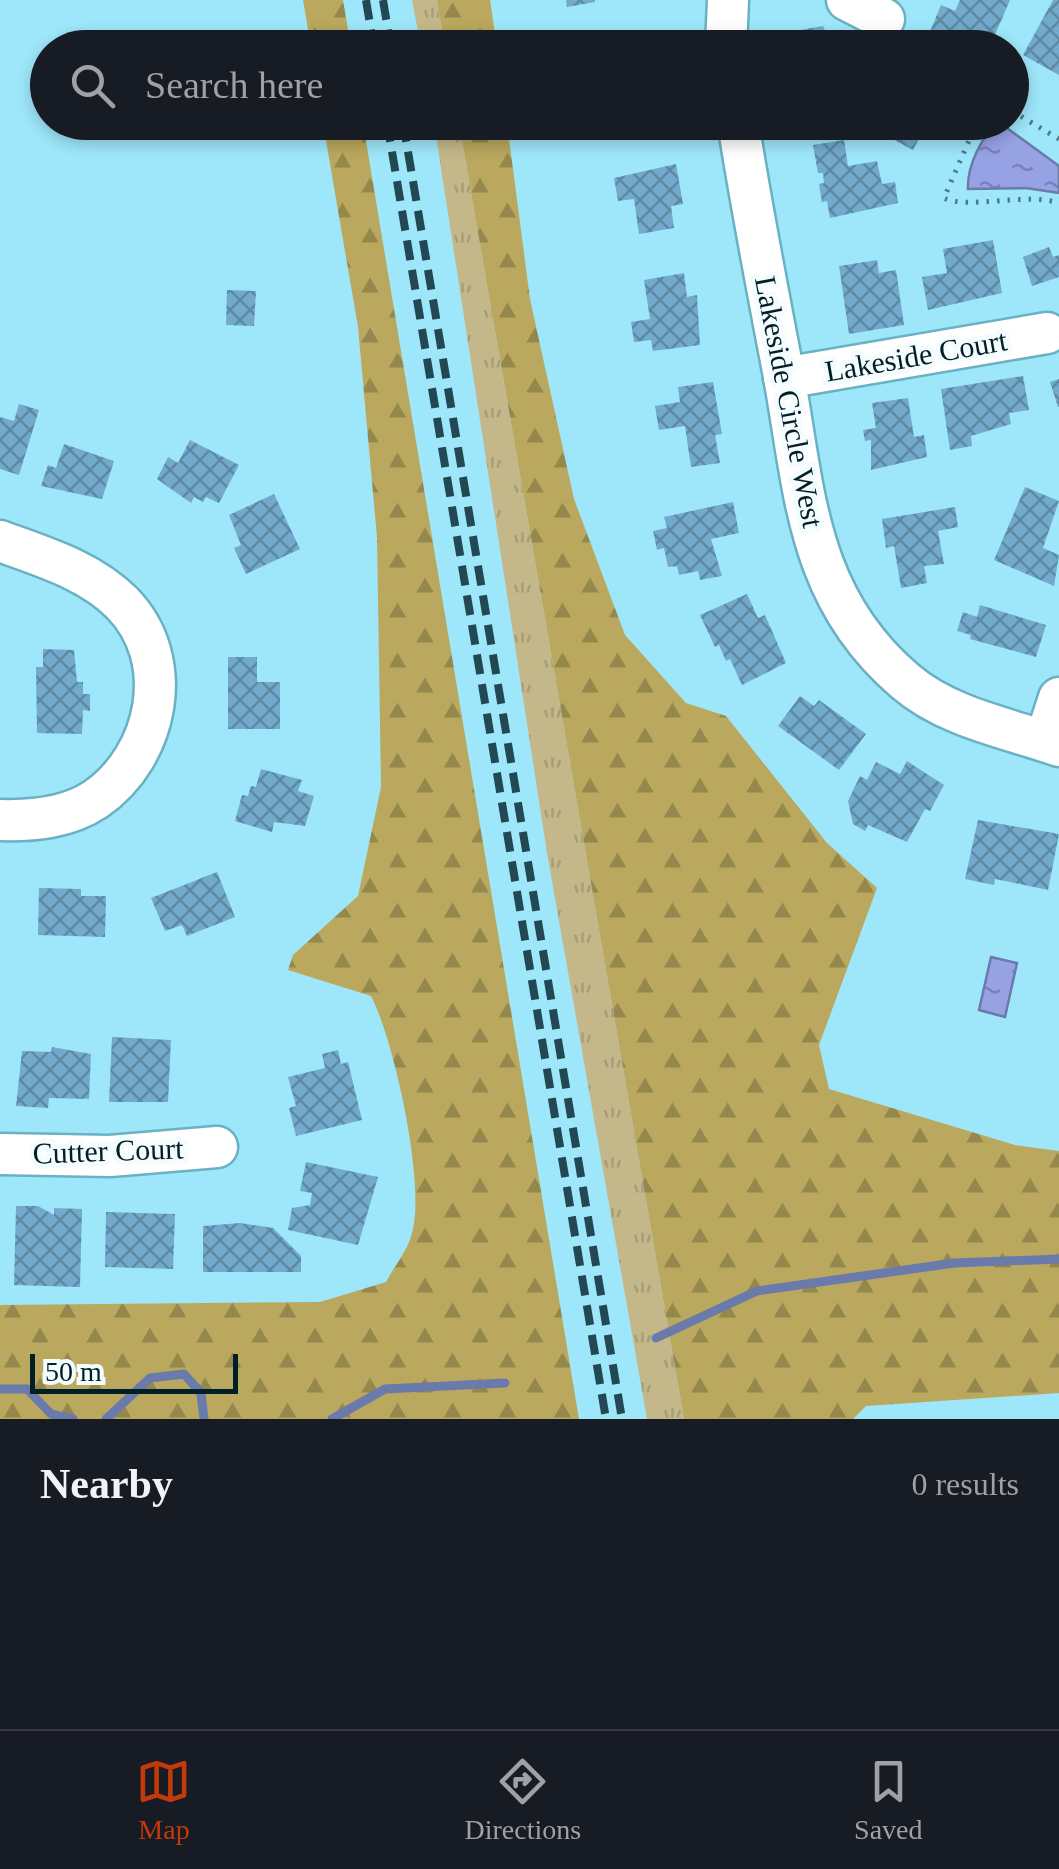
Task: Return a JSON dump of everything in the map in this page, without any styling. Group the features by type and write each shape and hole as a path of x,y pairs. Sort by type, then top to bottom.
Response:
{"street":[{"path":"727,30 728,0"},
{"path":"847,0 884,19"},
{"name":"Lakeside Circle West","path":"741,140 805,514 830,588 861,637 908,684 970,718 1052,744"},
{"name":"Lakeside Court","path":"784,378 1047,333"},
{"path":"0,541 99,582 126,606 144,636 155,673 154,712 144,746 121,779 94,801 57,816 0,820"},
{"path":"1052,744 1059,698"},
{"name":"Cutter Court","path":"0,1154 110,1156 217,1147"}],"path":[{"path":"1029,121 1059,138"},
{"path":"969,140 944,198 953,202 1000,197 1059,204"}],"green space":[{"path":"303,0 343,0 348,30 308,30"},
{"path":"412,0 437,0 442,30 418,30"},
{"path":"437,0 490,0 494,30 442,30"},
{"path":"326,140 366,140 579,1419 0,1419 0,1305 320,1302 386,1282 412,1233 415,1182 405,1113 389,1045 371,996 288,970 293,955 358,896 381,787 377,537 358,327"},
{"path":"437,140 462,140 684,1419 647,1419 547,853"},
{"path":"462,140 509,140 530,299 574,499 625,635 686,703 726,716 827,843 877,888 819,1045 829,1089 1015,1145 1059,1151 1059,1393 866,1406 853,1419 684,1419"}],"water":[{"path":"984,140 1023,140 1059,166 1059,193 1026,188 968,189 976,152"},
{"path":"991,957 1017,963 1005,1017 979,1010"}],"building":[{"path":"566,0 595,0 595,2 567,7"},
{"path":"960,0 1010,0 997,30 931,30 941,5 955,11"},
{"path":"1053,0 1059,0 1059,75 1029,58 1029,44"},
{"path":"844,140 848,166 877,161 882,184 895,182 898,203 830,218 827,201 822,202 819,184 824,183 823,173 818,173 813,145"},
{"path":"894,140 918,140 913,150"},
{"path":"676,164 683,204 671,206 674,228 639,234 634,199 618,201 614,178"},
{"path":"993,240 1002,293 928,310 922,277 947,273 943,249"},
{"path":"1049,247 1053,257 1059,255 1059,277 1032,286 1023,257"},
{"path":"877,260 879,273 896,270 904,325 849,334 839,266"},
{"path":"684,273 687,297 697,295 700,345 653,351 651,340 634,342 631,322 650,319 644,280"},
{"path":"227,290 256,291 254,326 226,325"},
{"path":"1023,376 1029,410 1009,413 1011,424 971,436 972,446 950,450 941,389"},
{"path":"1059,379 1059,407 1058,407 1050,382"},
{"path":"713,382 722,434 715,435 720,463 691,467 685,426 659,430 655,406 680,402 678,387"},
{"path":"908,398 914,437 924,435 927,457 871,470 871,440 865,441 863,430 876,428 872,403"},
{"path":"19,404 39,410 19,475 0,469 0,417 14,421"},
{"path":"190,440 239,465 219,503 194,497 191,503 157,479 168,457 178,463"},
{"path":"64,444 114,461 102,499 41,486 48,465 56,468"},
{"path":"1025,487 1059,501 1043,548 1059,555 1054,586 994,560"},
{"path":"274,494 300,549 246,574 234,548 241,545 229,515"},
{"path":"733,502 739,533 711,539 722,576 700,580 698,571 679,575 677,566 668,567 664,548 657,550 653,531 667,528 664,517"},
{"path":"955,507 958,527 938,531 944,564 924,566 927,583 901,588 894,546 886,548 882,519"},
{"path":"747,594 758,618 765,615 786,663 742,685 730,659 726,661 719,645 715,647 700,615"},
{"path":"980,605 1046,625 1036,657 970,639 971,635 957,631 963,612 977,617"},
{"path":"43,649 74,650 77,682 83,682 83,694 90,694 90,711 83,710 82,734 37,733 36,667 43,667"},
{"path":"228,657 257,657 257,682 280,682 280,729 228,729"},
{"path":"800,696 814,706 819,700 866,734 839,770 778,726"},
{"path":"907,761 944,785 907,842 868,825 865,831 853,824 848,801 860,776 867,780 876,762 900,774"},
{"path":"261,769 302,780 298,791 314,796 305,826 274,822 272,832 235,821 242,795 248,796 251,786 256,787"},
{"path":"978,820 1059,834 1048,890 995,879 994,885 965,879"},
{"path":"217,872 235,917 187,936 182,925 165,931 151,898"},
{"path":"39,888 81,889 81,896 106,896 105,937 38,935"},
{"path":"112,1037 171,1040 168,1102 109,1102"},
{"path":"52,1047 91,1054 89,1099 49,1098 48,1108 16,1106 22,1051 51,1052"},
{"path":"338,1050 341,1064 348,1062 362,1120 296,1136 289,1108 296,1106 288,1077 325,1068 322,1054"},
{"path":"306,1162 378,1177 358,1245 288,1230 292,1208 310,1205 312,1193 300,1191"},
{"path":"16,1206 38,1206 54,1215 54,1208 82,1209 80,1287 14,1285"},
{"path":"106,1212 175,1214 173,1269 105,1267"},
{"path":"240,1223 273,1228 301,1256 301,1272 203,1272 203,1226"}],"waterway":[{"path":"656,1338 757,1291 954,1263 1059,1259"},
{"path":"106,1419 150,1378 184,1374 201,1393 204,1419"},
{"path":"332,1419 385,1389 505,1383"},
{"path":"0,1389 27,1389 51,1414 73,1419"}],"railway":[{"path":"366,0 371,30"},
{"path":"383,0 388,30"},
{"path":"390,140 606,1419"},
{"path":"406,140 622,1419"}]}
